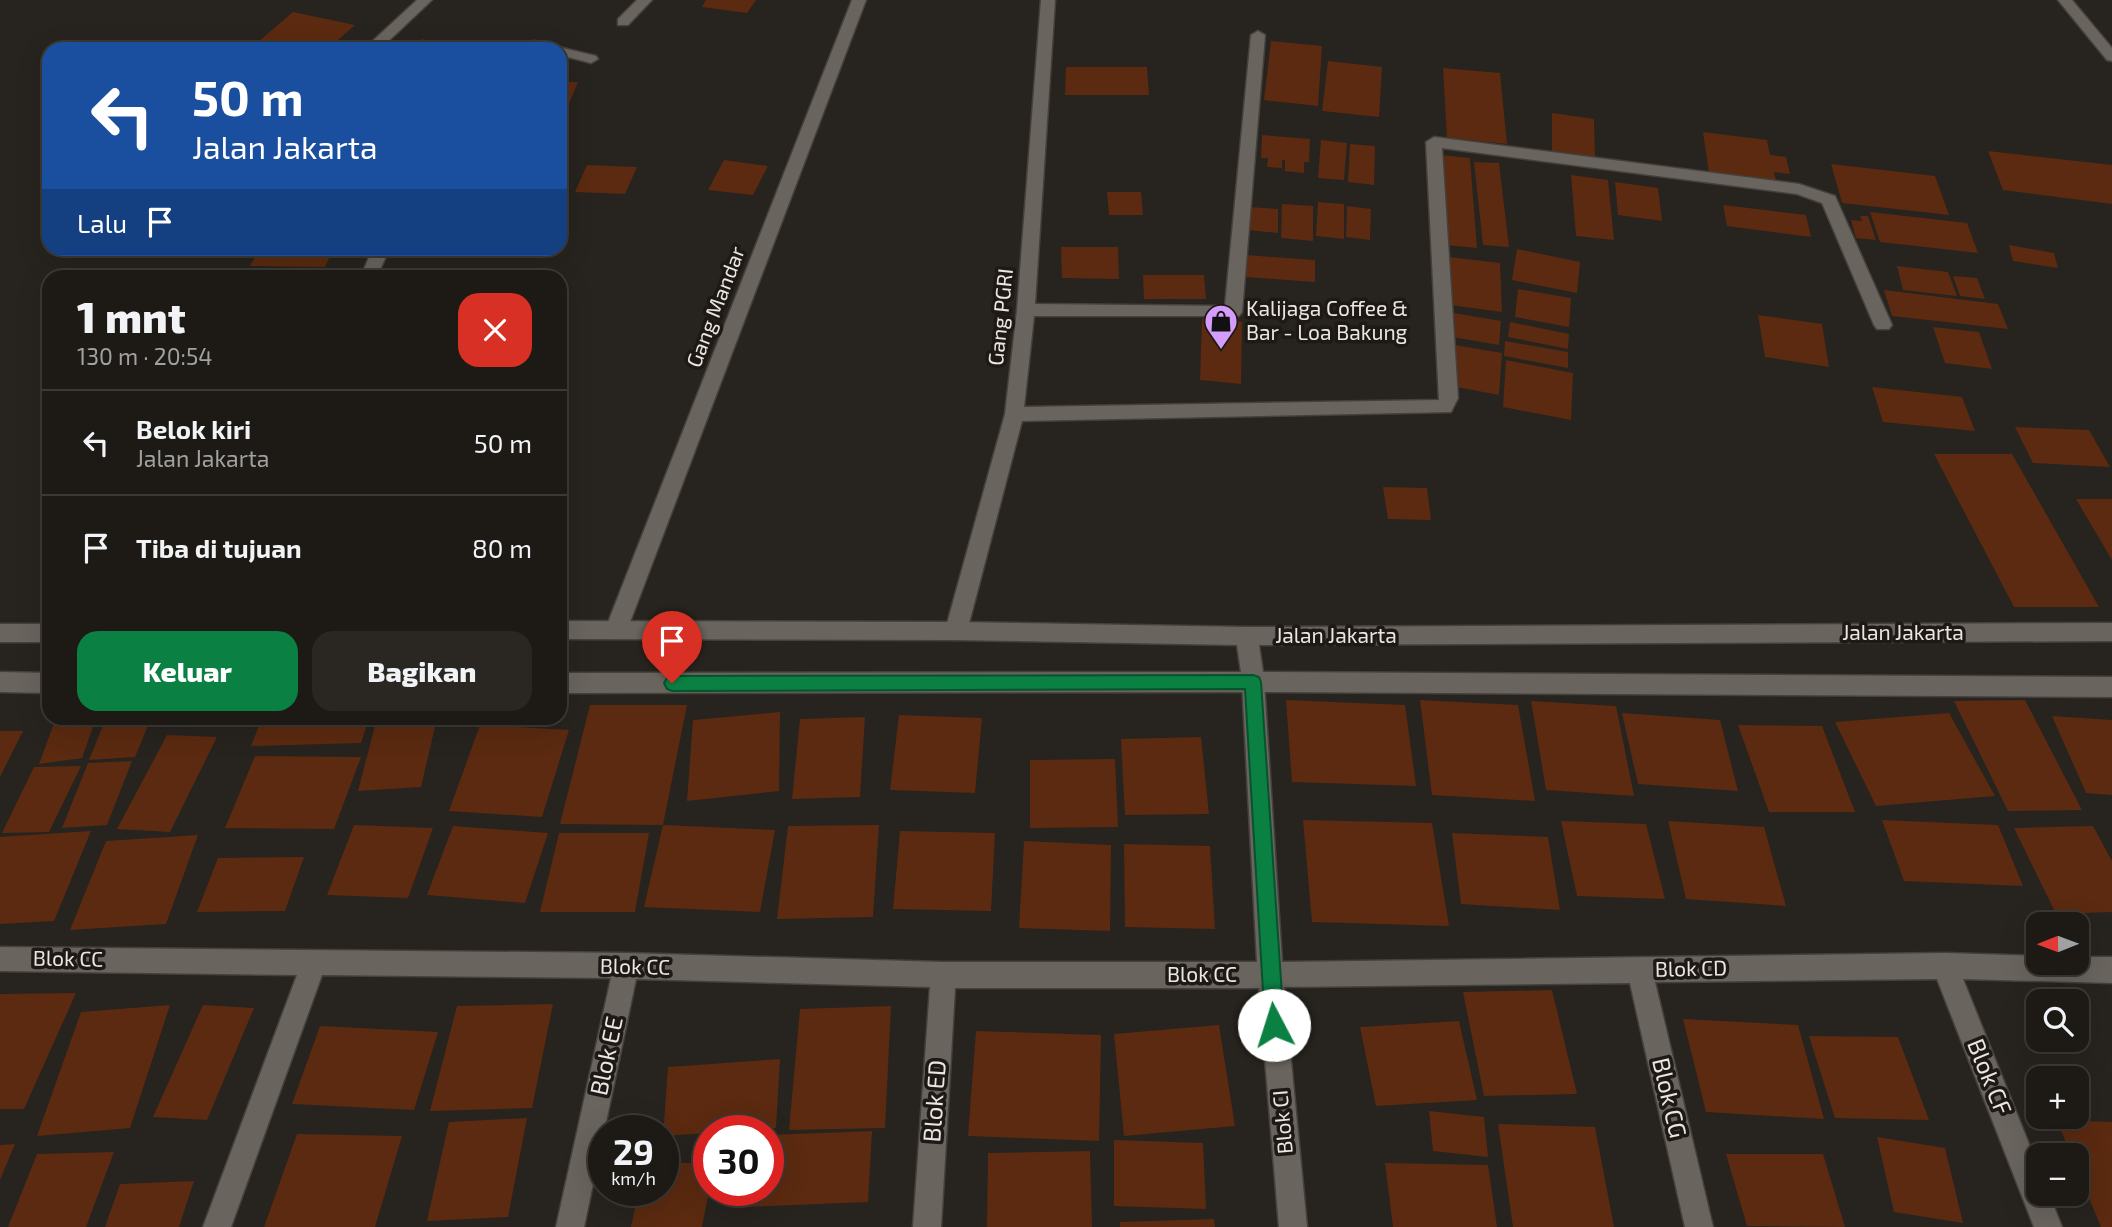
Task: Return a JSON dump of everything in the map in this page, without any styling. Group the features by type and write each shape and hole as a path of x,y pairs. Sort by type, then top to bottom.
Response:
{"street":[{"path":"379,42 425,0"},
{"path":"623,22 645,0"},
{"name":"Gang Mandar","path":"616,630 859,0"},
{"name":"Gang PGRI","path":"956,631 1014,414 1026,310 1048,0"},
{"path":"2065,0 2112,57"},
{"path":"1026,310 1233,312 1258,35"},
{"path":"567,53 591,59"},
{"path":"1014,414 1444,407 1449,398 1434,142 1799,189 1818,195 1829,200 1883,325"},
{"name":"Jalan Jakarta","path":"567,630 956,631 1247,636 2112,632"},
{"path":"0,632 42,633"},
{"name":"Blok CI","path":"1247,636 1253,682 1270,975 1293,1227"},
{"path":"0,682 42,682"},
{"path":"567,683 1253,682 2112,687"},
{"name":"Blok CC","path":"0,958 626,966 943,975 1270,975"},
{"path":"217,1227 314,962"},
{"name":"Blok EE","path":"570,1227 626,966"},
{"name":"Blok CD","path":"1270,975 1945,967 2112,970"},
{"name":"Blok CF","path":"1945,967 2048,1227"},
{"name":"Blok CG","path":"1639,969 1699,1227"},
{"name":"Blok ED","path":"927,1227 943,975"}],"building":[{"path":"706,0 756,0 747,13 702,7"},
{"path":"293,12 355,25 336,42 259,41"},
{"path":"1271,41 1322,46 1318,106 1264,100"},
{"path":"1328,61 1382,67 1379,117 1322,111"},
{"path":"1066,67 1147,67 1149,95 1065,95"},
{"path":"1443,68 1500,73 1507,144 1447,138"},
{"path":"567,82 578,82 567,109"},
{"path":"1552,113 1594,119 1595,157 1552,151"},
{"path":"1703,132 1767,140 1770,155 1786,157 1790,174 1774,172 1776,181 1709,173"},
{"path":"1262,135 1310,139 1309,162 1304,162 1304,173 1285,171 1285,160 1282,160 1282,168 1267,167 1268,158 1261,158"},
{"path":"1321,140 1347,143 1344,180 1318,178"},
{"path":"1350,144 1375,146 1374,185 1348,182"},
{"path":"1988,151 2112,165 2112,204 2003,190"},
{"path":"1441,155 1470,158 1477,248 1446,245"},
{"path":"724,160 768,166 753,195 708,190"},
{"path":"1474,162 1499,163 1509,247 1483,245"},
{"path":"1831,164 1935,176 1949,215 1842,203"},
{"path":"587,165 637,167 625,194 575,192"},
{"path":"1571,175 1608,180 1614,240 1576,236"},
{"path":"1615,182 1658,188 1662,221 1618,215"},
{"path":"1107,192 1141,192 1143,215 1109,215"},
{"path":"1318,202 1344,204 1344,239 1316,236"},
{"path":"1282,204 1313,206 1313,241 1281,238"},
{"path":"1723,205 1806,215 1811,237 1727,226"},
{"path":"1347,206 1371,209 1370,240 1346,237"},
{"path":"1249,207 1278,209 1278,233 1248,230"},
{"path":"1870,212 1967,223 1978,253 1880,242"},
{"path":"1860,216 1868,216 1876,240 1856,238 1851,220 1862,221"},
{"path":"2009,245 2054,253 2058,268 2013,261"},
{"path":"1061,247 1118,247 1119,279 1062,278"},
{"path":"1517,249 1580,262 1577,293 1512,280"},
{"path":"1246,255 1315,260 1315,282 1246,277"},
{"path":"256,256 330,256 325,267 250,266"},
{"path":"1449,257 1500,263 1502,312 1450,305"},
{"path":"1897,266 1948,272 1957,296 1903,290"},
{"path":"1143,275 1204,275 1206,299 1144,299"},
{"path":"1953,276 1977,278 1985,299 1960,296"},
{"path":"1518,289 1571,298 1569,327 1515,317"},
{"path":"1884,290 1998,304 2008,329 1892,316"},
{"path":"1454,313 1501,321 1499,345 1452,337"},
{"path":"1758,315 1822,324 1829,367 1765,357"},
{"name":"Kalijaga Coffee & Bar - Loa Bakung","path":"1202,319 1242,322 1241,384 1200,380"},
{"path":"1510,322 1569,334 1568,349 1508,337"},
{"path":"1933,327 1979,332 1992,369 1945,363"},
{"path":"1505,341 1568,352 1568,368 1504,356"},
{"path":"1455,345 1502,353 1499,395 1451,386"},
{"path":"1506,360 1573,373 1571,420 1503,407"},
{"path":"1872,387 1962,397 1975,431 1883,422"},
{"path":"2015,427 2089,430 2110,467 2033,463"},
{"path":"1934,454 2012,454 2099,607 2014,607"},
{"path":"1383,487 1427,488 1431,520 1388,519"},
{"path":"2076,499 2112,499 2112,560"},
{"path":"1286,700 1405,705 1416,786 1292,782"},
{"path":"1420,700 1518,705 1535,801 1432,795"},
{"path":"2025,700 2082,810 2008,811 1954,701"},
{"path":"1531,701 1616,706 1634,796 1546,790"},
{"path":"590,705 687,705 663,825 560,824"},
{"path":"780,712 779,791 687,801 693,720"},
{"path":"1622,713 1720,720 1738,791 1638,784"},
{"path":"1949,713 1995,796 1876,806 1835,722"},
{"path":"899,715 982,718 975,793 890,790"},
{"path":"2052,716 2112,720 2112,795 2086,793"},
{"path":"865,717 860,797 792,799 800,719"},
{"path":"53,725 94,725 82,758 39,764"},
{"path":"103,725 148,725 135,757 89,760"},
{"path":"259,725 367,725 361,743 251,746"},
{"path":"375,725 435,725 421,787 358,791"},
{"path":"480,725 569,730 542,817 449,811"},
{"path":"1738,725 1822,726 1855,812 1769,812"},
{"path":"0,731 23,731 0,777"},
{"path":"167,735 217,737 170,832 117,829"},
{"path":"1201,737 1209,814 1125,815 1121,739"},
{"path":"255,756 361,757 334,829 225,828"},
{"path":"1115,759 1118,827 1030,828 1030,760"},
{"path":"132,761 107,825 62,828 88,763"},
{"path":"81,766 49,832 2,833 34,767"},
{"path":"1303,820 1432,823 1449,926 1312,922"},
{"path":"1882,820 1998,825 2023,886 1904,881"},
{"path":"1561,821 1646,824 1665,899 1577,896"},
{"path":"1668,821 1764,827 1786,906 1686,899"},
{"path":"354,825 433,828 408,898 327,895"},
{"path":"663,825 775,830 760,912 644,907"},
{"path":"879,825 873,917 777,919 788,826"},
{"path":"453,826 548,833 525,903 427,895"},
{"path":"2093,826 2112,861 2112,912 2055,912 2014,828"},
{"path":"91,831 54,921 0,924 0,837"},
{"path":"900,831 995,833 991,911 893,909"},
{"path":"559,833 649,833 635,912 540,912"},
{"path":"1452,833 1548,837 1560,910 1461,904"},
{"path":"198,835 166,924 70,930 106,841"},
{"path":"1024,841 1111,845 1110,931 1019,928"},
{"path":"1124,844 1210,846 1215,929 1125,927"},
{"path":"304,857 285,911 197,912 218,858"},
{"path":"1552,990 1577,1094 1484,1096 1463,992"},
{"path":"76,993 24,1109 0,1109 0,994"},
{"path":"553,1004 532,1108 430,1111 457,1006"},
{"path":"170,1005 130,1128 37,1136 81,1012"},
{"path":"203,1005 254,1008 207,1120 153,1117"},
{"path":"891,1006 885,1128 789,1130 800,1009"},
{"path":"1683,1019 1798,1025 1824,1119 1706,1112"},
{"path":"1459,1021 1477,1100 1376,1106 1360,1027"},
{"path":"1219,1025 1235,1126 1124,1136 1114,1034"},
{"path":"320,1026 438,1032 414,1110 292,1104"},
{"path":"976,1031 1101,1035 1099,1141 968,1136"},
{"path":"1809,1036 1898,1037 1929,1120 1835,1118"},
{"path":"780,1059 777,1115 693,1115 693,1134 679,1135 679,1115 665,1115 668,1067"},
{"path":"1429,1111 1484,1117 1488,1157 1433,1151"},
{"path":"527,1118 508,1217 427,1221 449,1122"},
{"path":"2089,1121 2112,1122 2112,1227 2101,1227 2089,1198 2089,1143 2066,1143 2061,1129 2089,1129"},
{"path":"1498,1124 1595,1127 1614,1227 1513,1227"},
{"path":"872,1131 868,1202 784,1205 784,1134"},
{"path":"297,1134 402,1136 375,1227 264,1227"},
{"path":"1877,1137 1945,1148 1963,1223 1894,1212"},
{"path":"1114,1140 1203,1143 1206,1209 1114,1206"},
{"path":"15,1144 0,1180 0,1145"},
{"path":"1090,1151 1092,1227 987,1227 988,1153"},
{"path":"114,1152 86,1227 8,1227 37,1154"},
{"path":"1726,1154 1823,1154 1845,1227 1747,1226"},
{"path":"679,1163 693,1163 693,1206 706,1206 702,1227 631,1227 636,1206 679,1206"},
{"path":"1385,1163 1488,1165 1497,1227 1393,1227"},
{"path":"194,1181 179,1227 105,1227 120,1184"},
{"path":"1214,1219 1215,1227 1120,1227 1120,1222"}],"place":[{"name":"Kalijaga Coffee & Bar - Loa Bakung","path":"1221,351"}],"route":[{"path":"672,683 1253,682 1274,1025"}]}
